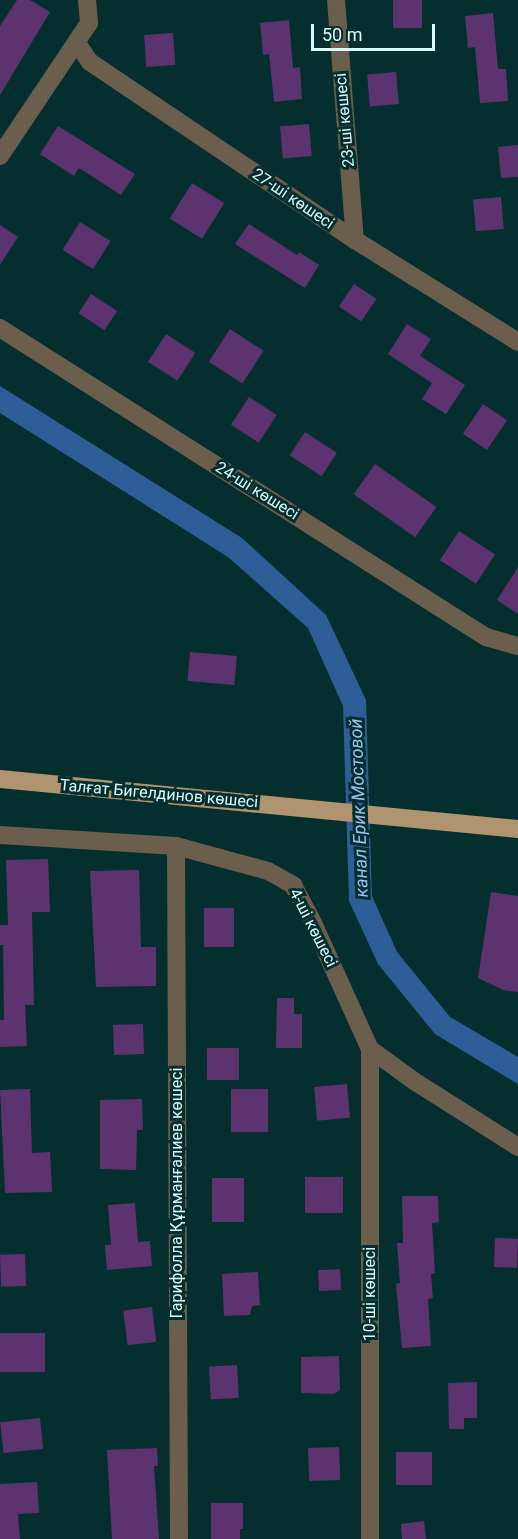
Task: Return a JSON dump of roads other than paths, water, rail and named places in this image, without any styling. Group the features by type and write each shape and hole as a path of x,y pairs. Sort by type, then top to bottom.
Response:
{"main road":[{"name":"Талғат Бигелдинов көшесі","path":"0,779 518,829"}],"street":[{"path":"0,156 89,23 87,0"},
{"name":"23-ші көшесі","path":"336,0 355,240"},
{"name":"27-ші көшесі","path":"77,43 90,62 355,240 518,342"},
{"name":"24-ші көшесі","path":"0,328 486,637 518,646"},
{"name":"4-ші көшесі","path":"0,835 176,846 268,871 293,885 313,923 370,1049"},
{"name":"Гарифолла Құрманғалиев көшесі","path":"176,846 179,1539"},
{"path":"370,1049 423,1087 518,1147"},
{"name":"10-ші көшесі","path":"370,1049 370,1539"}],"water":[{"name":"канал Ерик Мостовой","path":"0,386 242,538 326,615 366,700 372,896 397,952 450,1017 518,1057 518,1084 435,1034 378,964 349,901 343,706 308,628 228,557 0,413"}]}
